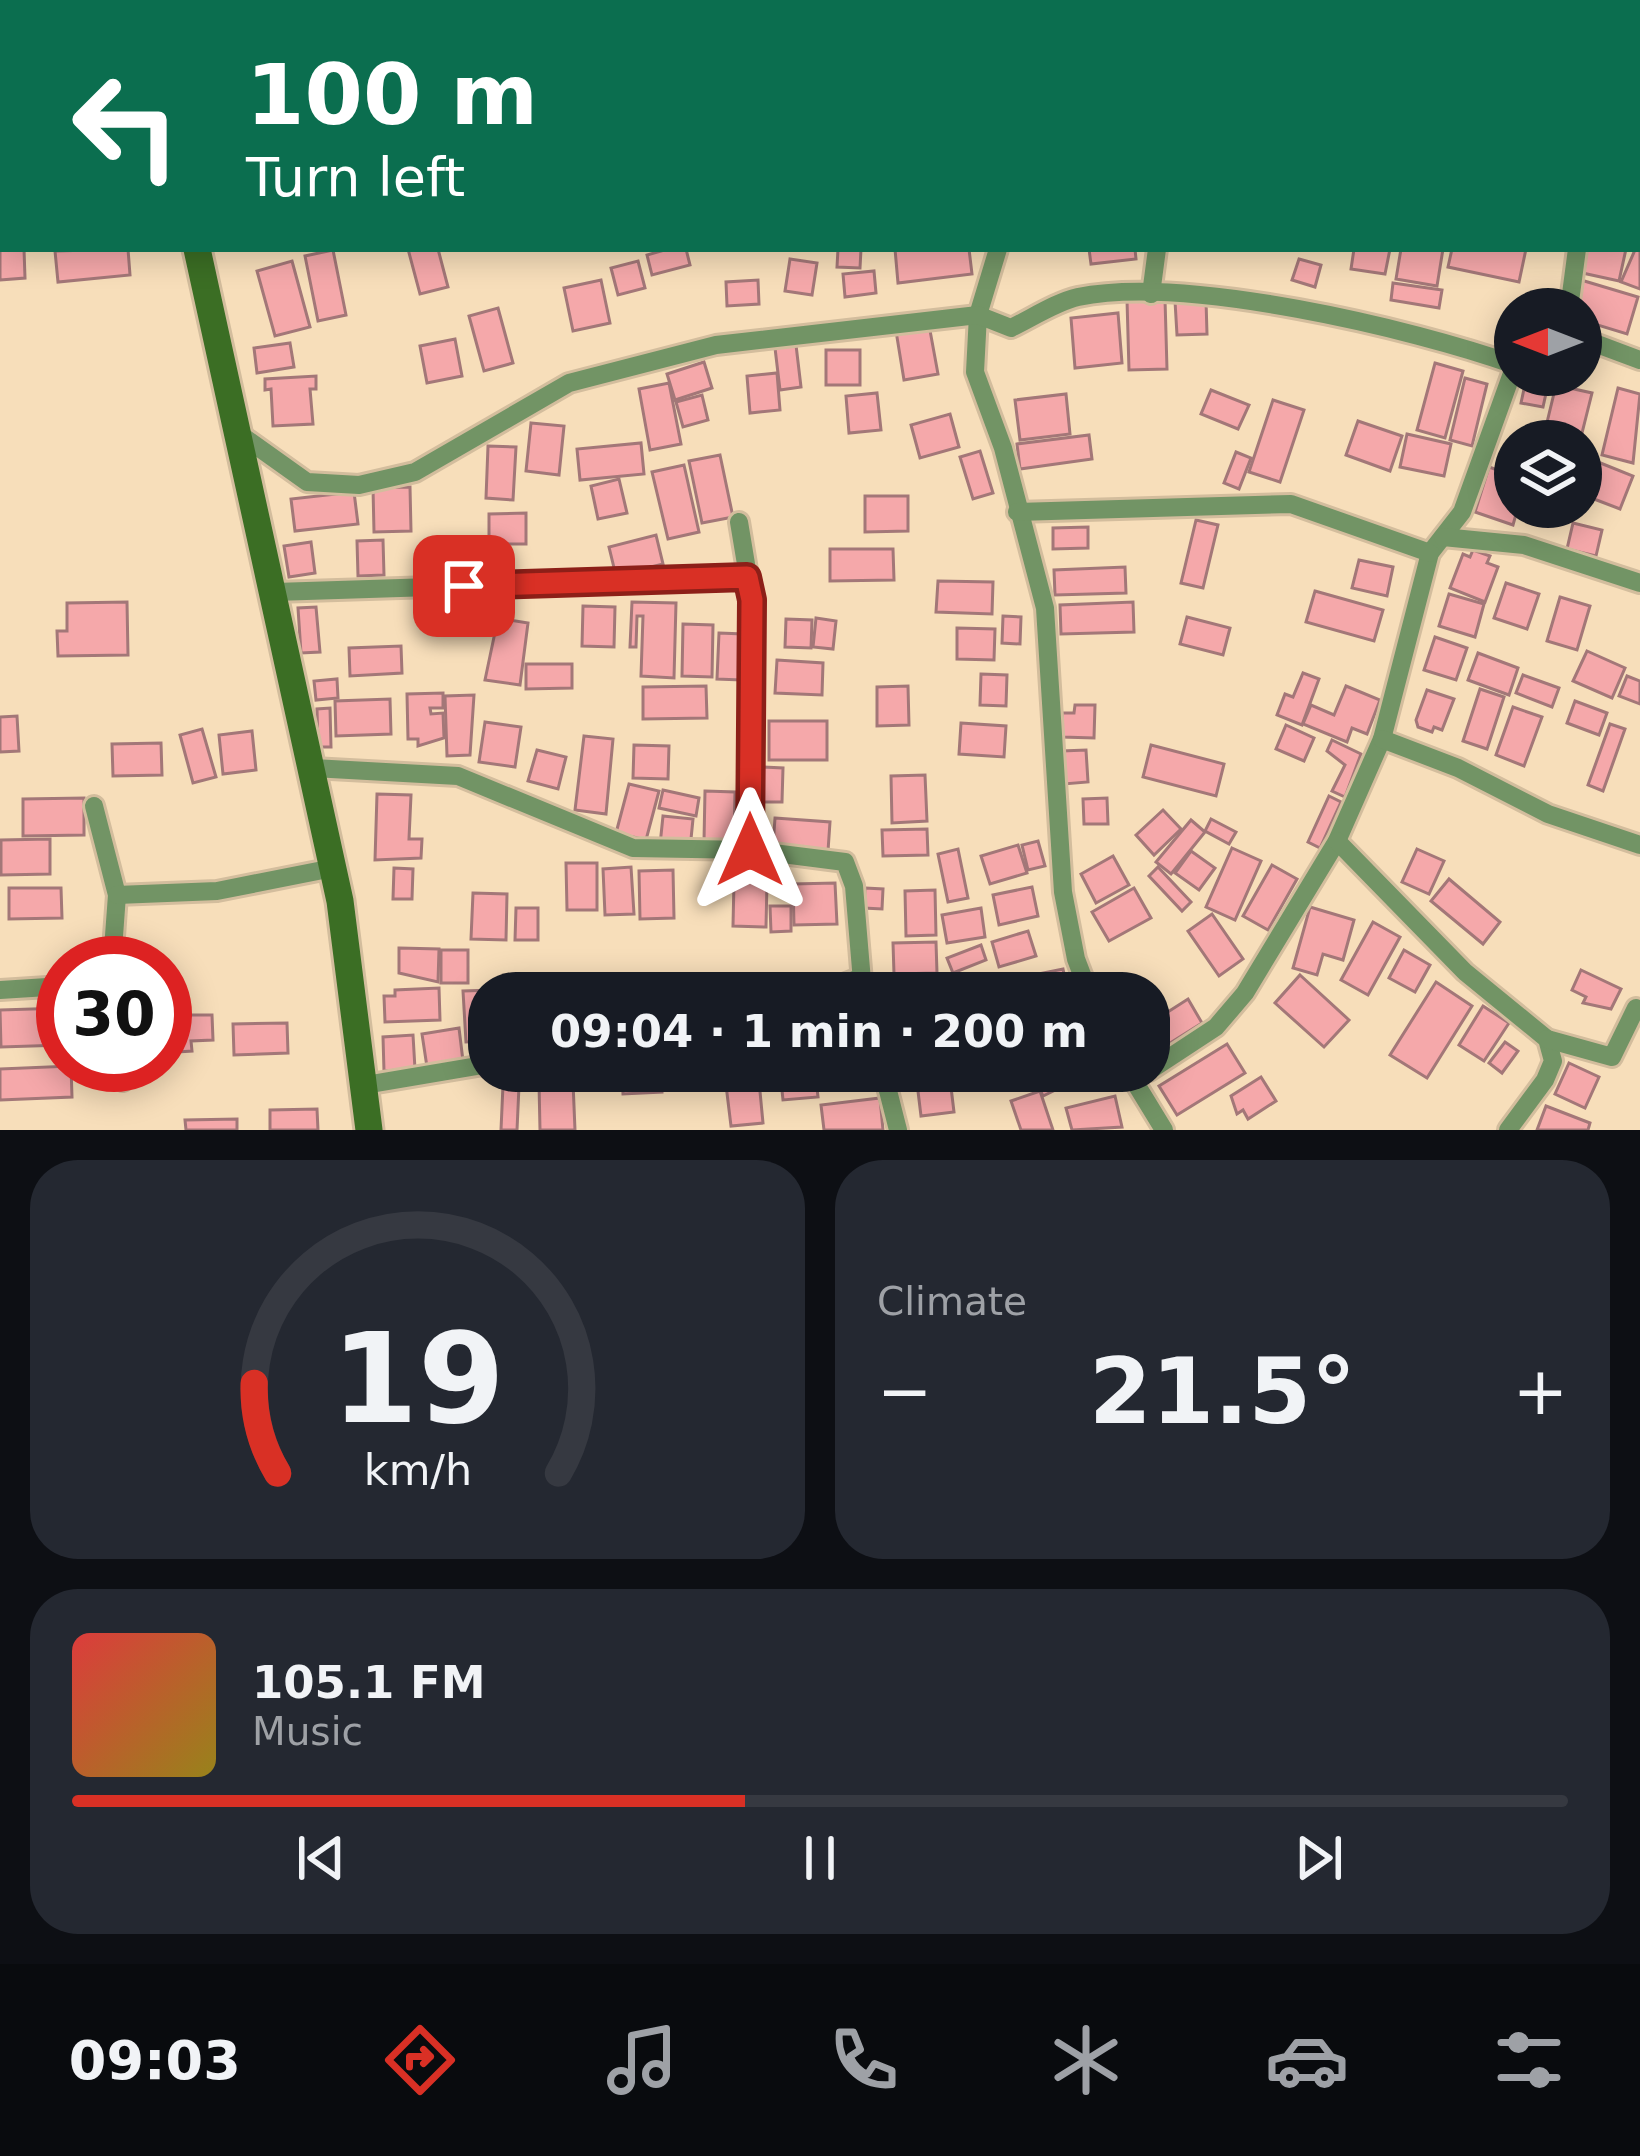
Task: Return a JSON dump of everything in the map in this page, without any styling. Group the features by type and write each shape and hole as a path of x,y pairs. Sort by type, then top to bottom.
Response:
{"street":[{"path":"198,252 333,868 369,1130"},
{"path":"997,252 978,315 975,372 1003,448 1048,630 1063,892 1081,972"},
{"path":"1151,294 1157,252"},
{"path":"1571,288 1576,252"},
{"path":"241,435 307,482 358,484 415,472 568,383 716,344 978,315 1011,328 1077,297 1151,294 1275,307 1455,344 1515,365 1507,400 1490,445 1476,464 1462,512 1436,545 1382,739 1336,842 1244,993 1216,1027 1170,1055"},
{"path":"1602,346 1640,360"},
{"path":"1017,512 1291,504 1436,545 1524,544 1640,583"},
{"path":"739,522 752,600 750,850"},
{"path":"275,592 747,577"},
{"path":"1382,739 1458,768 1548,814 1640,845"},
{"path":"313,768 458,776 633,848 750,850 844,862 854,886 860,972"},
{"path":"94,806 117,895 114,936"},
{"path":"1336,842 1465,971 1547,1039 1612,1058 1636,1008"},
{"path":"117,895 218,891 333,868"},
{"path":"0,990 36,988"},
{"path":"1508,1130 1545,1080 1553,1061 1547,1039"},
{"path":"364,1085 468,1068"},
{"path":"888,1092 898,1130"},
{"path":"1148,1092 1164,1130"}],"building":[{"path":"0,252 24,252 25,278 0,280"},
{"path":"55,252 128,252 130,275 58,282"},
{"path":"333,252 346,315 318,321 305,256"},
{"path":"409,252 439,252 448,287 420,294"},
{"path":"687,252 690,265 652,275 647,255"},
{"path":"838,252 861,252 860,268 837,267"},
{"path":"895,252 969,252 972,274 898,283"},
{"path":"1089,252 1135,252 1136,259 1091,264"},
{"path":"1354,252 1389,252 1385,274 1351,269"},
{"path":"1400,252 1443,252 1437,286 1396,279"},
{"path":"1451,252 1525,252 1519,282 1448,267"},
{"path":"1582,252 1625,252 1619,281 1578,272"},
{"path":"1634,252 1640,252 1640,289 1621,282"},
{"path":"790,259 817,263 812,295 785,291"},
{"path":"1299,259 1321,265 1315,287 1292,280"},
{"path":"292,261 310,327 275,336 257,271"},
{"path":"638,261 645,288 618,295 611,268"},
{"path":"874,271 876,293 845,297 843,274"},
{"path":"601,280 610,323 573,331 564,288"},
{"path":"758,280 759,304 727,306 726,282"},
{"path":"1581,280 1638,297 1627,334 1602,326 1602,288 1579,288"},
{"path":"1393,283 1442,290 1439,308 1391,300"},
{"path":"1165,299 1167,369 1129,370 1127,300"},
{"path":"1206,300 1207,334 1177,335 1175,301"},
{"path":"498,308 513,363 484,371 469,316"},
{"path":"1118,313 1122,363 1075,368 1071,318"},
{"path":"929,325 938,374 904,380 896,331"},
{"path":"455,339 462,376 427,383 420,346"},
{"path":"290,343 294,367 257,373 254,348"},
{"path":"796,345 801,387 780,390 775,348"},
{"path":"826,350 860,350 860,385 826,385"},
{"path":"704,362 712,388 675,400 667,374"},
{"path":"1435,363 1463,371 1445,438 1417,430"},
{"path":"777,373 780,410 750,413 747,376"},
{"path":"316,376 316,389 310,389 313,424 273,426 271,389 265,390 265,379"},
{"path":"1465,378 1487,384 1472,446 1450,440"},
{"path":"669,383 681,444 650,450 639,389"},
{"path":"1618,388 1640,394 1633,463 1602,455"},
{"path":"1211,390 1249,405 1238,429 1201,414"},
{"path":"877,393 881,430 849,433 846,396"},
{"path":"1066,394 1070,434 1020,440 1015,400"},
{"path":"702,395 708,420 683,427 676,402"},
{"path":"1522,396 1545,396 1543,407 1521,403"},
{"path":"1553,396 1591,396 1585,420 1548,420"},
{"path":"1273,400 1304,410 1280,482 1249,472"},
{"path":"950,414 959,447 920,458 911,425"},
{"path":"1358,421 1402,436 1390,471 1346,455"},
{"path":"531,423 564,426 559,475 526,471"},
{"path":"1407,434 1451,444 1444,476 1400,467"},
{"path":"1089,435 1092,459 1020,469 1017,444"},
{"path":"641,443 644,474 580,480 577,449"},
{"path":"488,446 516,447 513,500 486,498"},
{"path":"980,451 993,493 973,499 960,457"},
{"path":"1236,452 1251,458 1239,489 1224,483"},
{"path":"720,455 733,517 702,523 689,461"},
{"path":"1602,464 1633,476 1620,509 1602,502"},
{"path":"684,465 699,532 668,539 652,472"},
{"path":"1489,467 1494,469 1494,518 1475,512"},
{"path":"619,479 627,513 598,519 591,486"},
{"path":"410,487 411,531 374,532 373,488"},
{"path":"354,492 358,524 295,531 291,499"},
{"path":"865,496 908,496 908,531 865,532"},
{"path":"526,513 526,544 489,544 489,514"},
{"path":"1196,520 1218,525 1203,588 1181,583"},
{"path":"1088,527 1088,548 1053,549 1053,528"},
{"path":"1572,528 1602,530 1596,556 1567,549"},
{"path":"656,535 663,564 616,576 609,547"},
{"path":"383,540 384,575 358,576 357,541"},
{"path":"311,542 315,573 289,577 284,546"},
{"path":"830,549 893,549 894,580 830,581"},
{"path":"1473,550 1490,556 1487,563 1498,567 1485,602 1450,588 1463,554 1470,557"},
{"path":"1359,560 1393,567 1387,596 1352,588"},
{"path":"1125,567 1126,593 1055,595 1054,570"},
{"path":"938,581 993,582 992,614 936,612"},
{"path":"1506,583 1539,594 1527,629 1494,618"},
{"path":"1315,591 1383,610 1374,641 1306,622"},
{"path":"1449,594 1484,604 1475,637 1439,626"},
{"path":"1560,597 1590,606 1577,650 1547,641"},
{"path":"127,602 128,655 58,656 57,631 67,631 67,603"},
{"path":"632,602 676,603 674,678 641,676 643,616 637,616 636,647 630,647"},
{"path":"1133,602 1134,632 1061,634 1060,605"},
{"path":"583,606 615,607 614,647 582,646"},
{"path":"316,607 320,652 301,653 298,608"},
{"path":"1003,616 1021,617 1020,644 1002,643"},
{"path":"1187,617 1230,628 1223,655 1180,644"},
{"path":"498,618 528,623 520,685 485,680"},
{"path":"816,618 836,621 833,649 813,647"},
{"path":"786,619 812,620 811,648 785,647"},
{"path":"683,624 713,625 712,677 682,676"},
{"path":"957,628 995,629 994,660 957,659"},
{"path":"719,633 743,634 741,680 717,679"},
{"path":"1435,637 1467,648 1456,680 1424,670"},
{"path":"401,646 402,673 350,676 349,648"},
{"path":"1587,651 1625,668 1612,698 1573,681"},
{"path":"1478,653 1518,668 1509,695 1468,680"},
{"path":"777,660 823,663 822,695 775,693"},
{"path":"526,664 572,664 572,688 526,689"},
{"path":"1303,673 1319,679 1302,725 1277,715 1285,694 1293,697"},
{"path":"981,674 1007,675 1006,706 980,705"},
{"path":"1523,675 1559,688 1552,707 1516,693"},
{"path":"1627,676 1640,681 1640,704 1619,696"},
{"path":"337,679 338,698 316,700 314,681"},
{"path":"706,686 707,718 643,719 643,687"},
{"path":"908,686 909,725 877,726 877,687"},
{"path":"1346,686 1380,700 1367,734 1352,728 1347,742 1303,724 1311,705 1334,715"},
{"path":"1480,689 1504,697 1487,749 1463,741"},
{"path":"1427,690 1454,699 1442,730 1418,727"},
{"path":"443,693 443,708 430,708 431,714 443,713 444,738 418,746 418,739 408,739 407,694"},
{"path":"474,695 470,755 447,756 445,696"},
{"path":"390,699 391,734 336,736 335,701"},
{"path":"1575,701 1607,713 1599,735 1567,723"},
{"path":"1075,705 1095,705 1094,738 1062,737 1062,713 1074,713"},
{"path":"1513,707 1542,717 1524,766 1496,755"},
{"path":"330,708 331,747 318,747 317,709"},
{"path":"17,716 19,751 0,752 0,717"},
{"path":"769,721 827,721 827,760 769,760"},
{"path":"485,722 521,727 515,767 479,762"},
{"path":"961,723 1006,726 1004,757 959,754"},
{"path":"1610,724 1625,729 1603,791 1588,785"},
{"path":"1286,725 1314,738 1304,761 1276,749"},
{"path":"202,729 216,777 193,783 180,735"},
{"path":"252,731 256,770 223,774 219,735"},
{"path":"584,736 613,739 606,814 575,810"},
{"path":"1332,740 1361,754 1345,797 1332,791 1345,765 1327,751"},
{"path":"161,743 162,775 113,776 112,744"},
{"path":"634,745 669,746 668,779 633,778"},
{"path":"1151,745 1224,764 1216,796 1143,777"},
{"path":"537,750 566,757 558,789 528,781"},
{"path":"1086,750 1088,782 1064,784 1062,751"},
{"path":"763,767 783,768 782,802 762,802"},
{"path":"925,775 927,821 892,823 891,776"},
{"path":"629,784 659,791 646,840 616,833"},
{"path":"663,790 699,798 696,816 659,808"},
{"path":"705,791 735,792 734,842 704,841"},
{"path":"377,794 411,795 409,839 422,839 421,858 375,860"},
{"path":"1329,796 1341,802 1320,848 1308,842"},
{"path":"84,798 84,835 23,836 23,799"},
{"path":"1107,798 1108,824 1084,824 1083,799"},
{"path":"1163,810 1181,829 1154,855 1136,835"},
{"path":"663,816 693,819 690,849 660,845"},
{"path":"775,818 830,822 828,851 773,846"},
{"path":"1211,819 1236,832 1229,844 1205,831"},
{"path":"1191,820 1205,832 1171,874 1156,862"},
{"path":"927,829 928,855 883,856 882,830"},
{"path":"50,839 50,874 1,875 1,840"},
{"path":"1038,841 1045,866 1028,870 1022,845"},
{"path":"1018,845 1027,873 990,884 981,856"},
{"path":"1232,848 1261,861 1235,920 1206,907"},
{"path":"958,849 968,898 948,902 938,854"},
{"path":"1417,849 1444,861 1429,894 1402,882"},
{"path":"1191,851 1215,868 1199,890 1175,873"},
{"path":"1113,856 1129,885 1096,903 1081,874"},
{"path":"566,863 597,863 597,910 567,910"},
{"path":"1272,865 1297,879 1268,930 1243,916"},
{"path":"631,867 634,914 605,915 603,869"},
{"path":"1158,867 1191,902 1182,911 1149,876"},
{"path":"394,868 413,869 412,899 393,899"},
{"path":"673,870 674,918 640,919 639,871"},
{"path":"1449,879 1500,922 1483,944 1431,901"},
{"path":"734,881 767,882 766,927 733,926"},
{"path":"835,883 837,924 794,925 793,884"},
{"path":"1032,887 1038,916 999,925 993,895"},
{"path":"9,888 61,888 62,918 9,919"},
{"path":"865,888 883,889 882,909 864,908"},
{"path":"1134,888 1151,918 1109,941 1092,912"},
{"path":"935,890 936,935 906,936 905,891"},
{"path":"473,893 507,894 506,940 471,939"},
{"path":"770,906 791,906 791,931 771,932"},
{"path":"1310,907 1354,920 1343,960 1323,954 1317,975 1293,968"},
{"path":"516,908 538,908 538,940 515,940"},
{"path":"981,908 985,937 947,943 942,915"},
{"path":"1212,914 1243,959 1219,976 1188,931"},
{"path":"1373,922 1400,937 1368,995 1341,980"},
{"path":"1028,931 1036,956 999,967 992,942"},
{"path":"936,942 937,972 894,972 893,943"},
{"path":"981,945 986,960 953,972 947,958"},
{"path":"399,948 439,949 438,982 399,973"},
{"path":"441,950 468,950 468,983 441,983"},
{"path":"1404,950 1430,965 1415,992 1389,978"},
{"path":"1581,970 1621,989 1611,1009 1583,1003 1586,997 1572,990"},
{"path":"1300,975 1349,1020 1324,1047 1275,1003"},
{"path":"1436,982 1472,1006 1427,1078 1390,1055"},
{"path":"439,988 440,1020 385,1022 384,996 395,996 395,990"},
{"path":"463,991 468,991 468,1042 466,1042"},
{"path":"1188,999 1202,1023 1170,1043 1170,1011"},
{"path":"1483,1006 1509,1023 1484,1061 1459,1045"},
{"path":"36,1009 36,1046 1,1047 0,1010"},
{"path":"192,1015 212,1015 213,1040 192,1041"},
{"path":"287,1023 288,1053 234,1055 233,1024"},
{"path":"459,1028 463,1061 427,1067 422,1034"},
{"path":"413,1035 415,1069 384,1071 383,1037"},
{"path":"1505,1042 1518,1051 1502,1073 1489,1063"},
{"path":"1227,1044 1245,1073 1177,1115 1163,1092 1170,1092 1170,1079"},
{"path":"1569,1063 1599,1077 1585,1108 1555,1094"},
{"path":"36,1067 36,1092 72,1092 72,1097 0,1100 0,1069"},
{"path":"1261,1077 1276,1101 1248,1119 1243,1110 1237,1114 1231,1096"},
{"path":"503,1092 519,1092 517,1130 501,1130"},
{"path":"539,1092 573,1092 575,1130 540,1130"},
{"path":"727,1092 760,1092 763,1123 731,1126"},
{"path":"782,1092 817,1092 818,1097 783,1100"},
{"path":"918,1092 952,1092 954,1112 921,1116"},
{"path":"1040,1092 1053,1130 1021,1130 1011,1101"},
{"path":"1115,1096 1122,1127 1072,1130 1066,1108"},
{"path":"880,1098 883,1130 824,1130 821,1105"},
{"path":"1546,1106 1590,1123 1588,1130 1537,1130"},
{"path":"317,1109 318,1130 270,1130 270,1110"},
{"path":"237,1119 237,1130 186,1130 185,1120"}],"route":[{"path":"464,586 747,577 752,600 750,850"}]}
